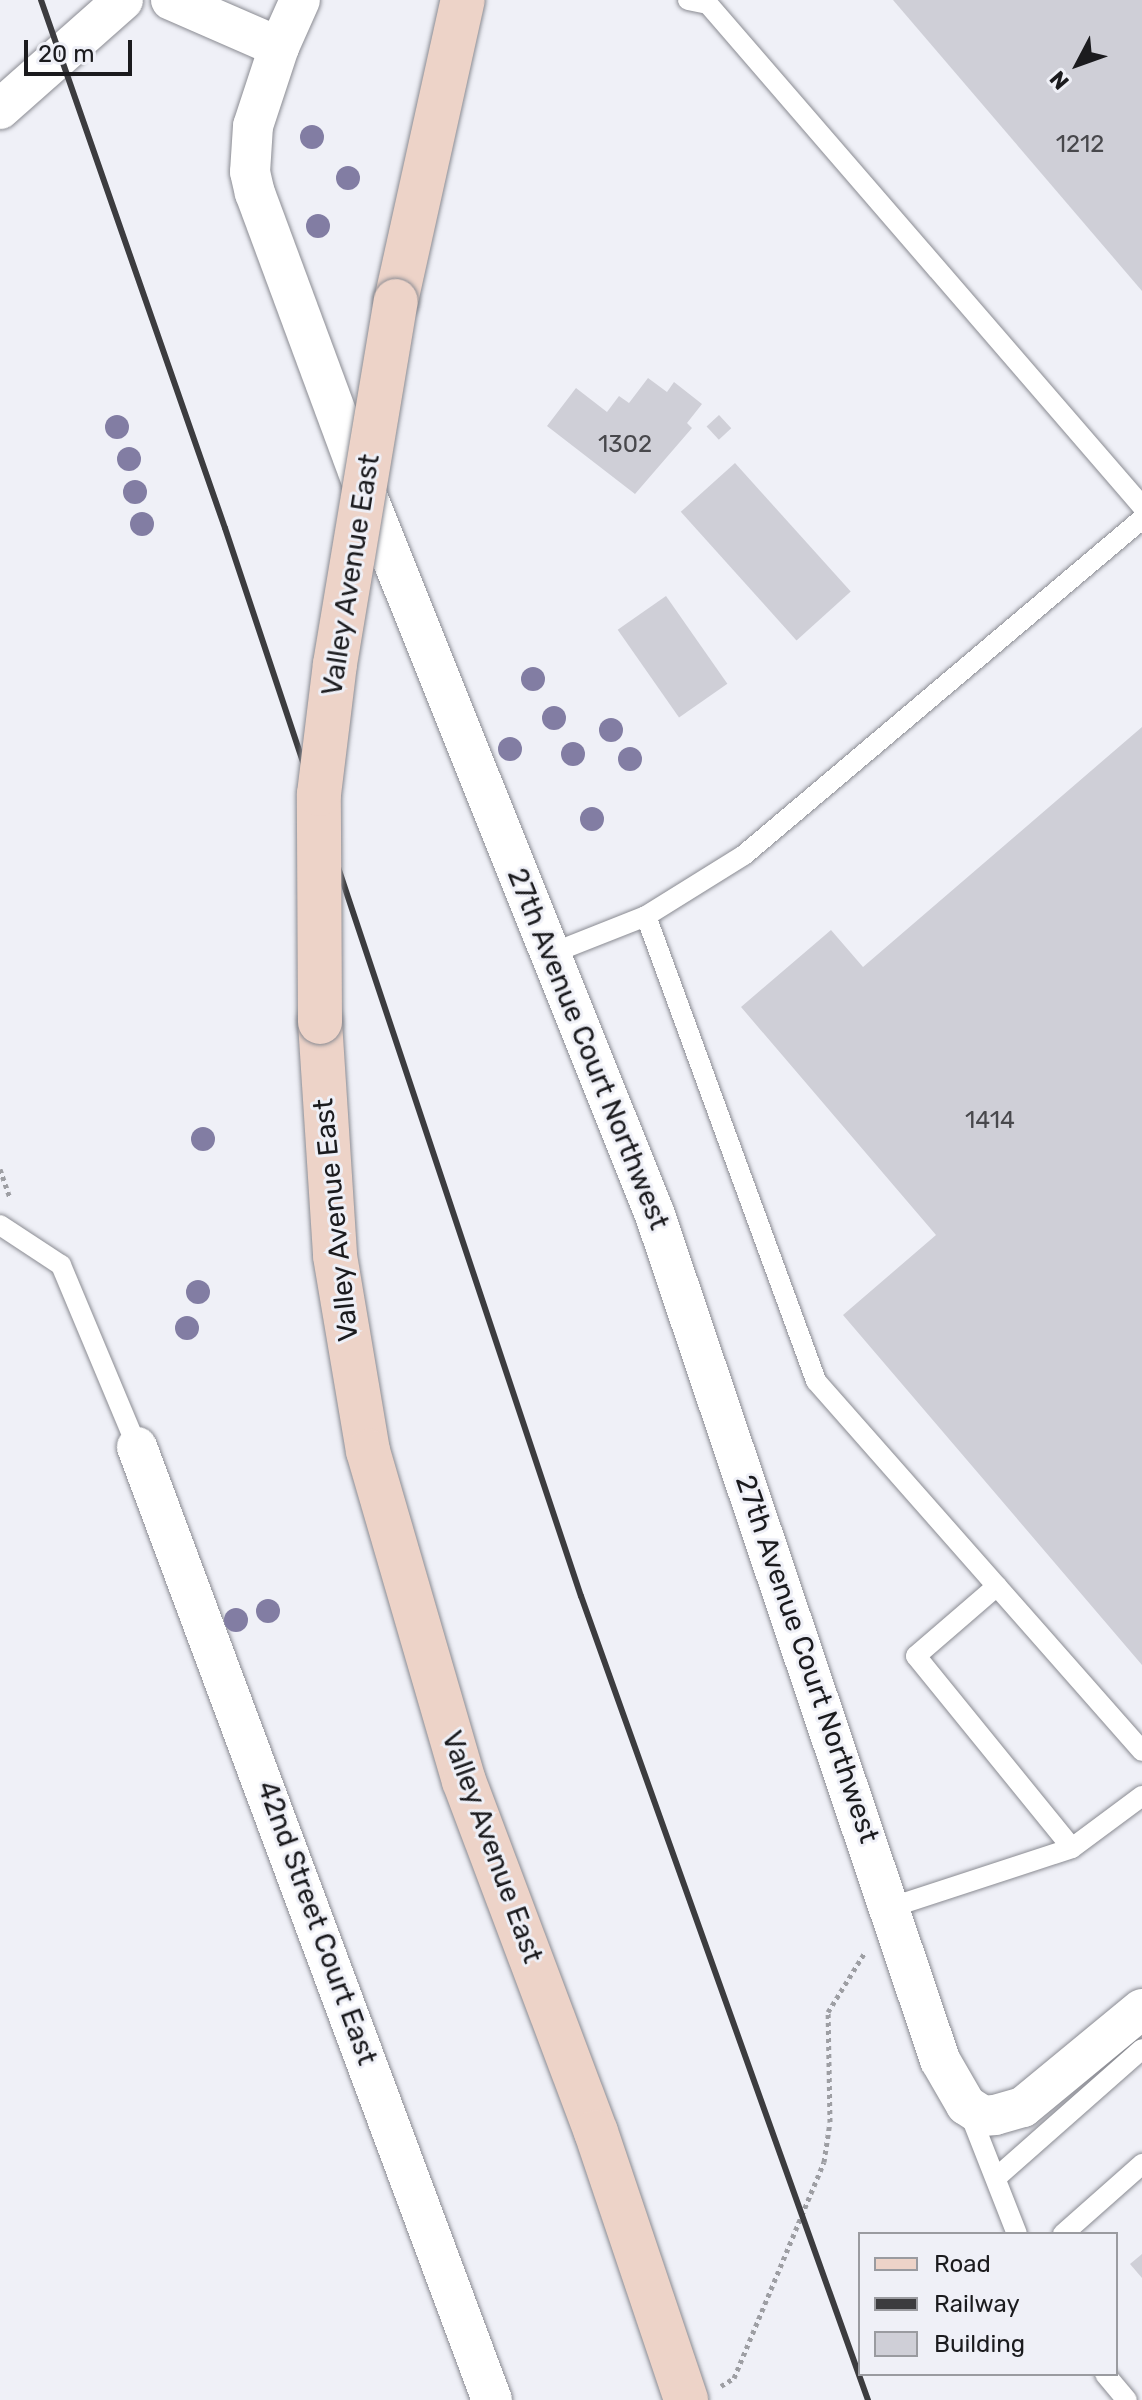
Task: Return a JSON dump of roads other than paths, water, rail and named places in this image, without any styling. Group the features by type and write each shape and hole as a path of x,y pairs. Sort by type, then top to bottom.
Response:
{"main road":[{"name":"Valley Avenue East","path":"463,0 396,301 335,664 319,794 320,1092 335,1256 368,1451 464,1781 699,2396"}],"street":[{"path":"0,109 123,0"},
{"path":"171,0 279,47"},
{"name":"27th Avenue Court Northwest","path":"300,0 279,47 253,126 250,172 255,193 365,491 655,1215 892,1907 940,2060 966,2105"},
{"name":"42nd Street Court East","path":"137,1447 492,2400"},
{"path":"966,2105 983,2116 1023,2107 1142,2009"}],"lane":[{"path":"702,1 1142,506"},
{"path":"550,954 646,916 744,855 1142,519"},
{"path":"646,916 816,1381 1142,1751"},
{"path":"0,1225 61,1265 137,1447"},
{"path":"997,1586 916,1656 1072,1848"},
{"path":"892,1907 1072,1848 1142,1796"},
{"path":"997,2177 1142,2049"},
{"path":"966,2105 1016,2232"},
{"path":"1065,2232 1142,2164"},
{"path":"1107,2376 1127,2400"}],"railway":[{"path":"41,0 225,528 581,1596 858,2372"},
{"path":"859,2376 868,2400"}]}
